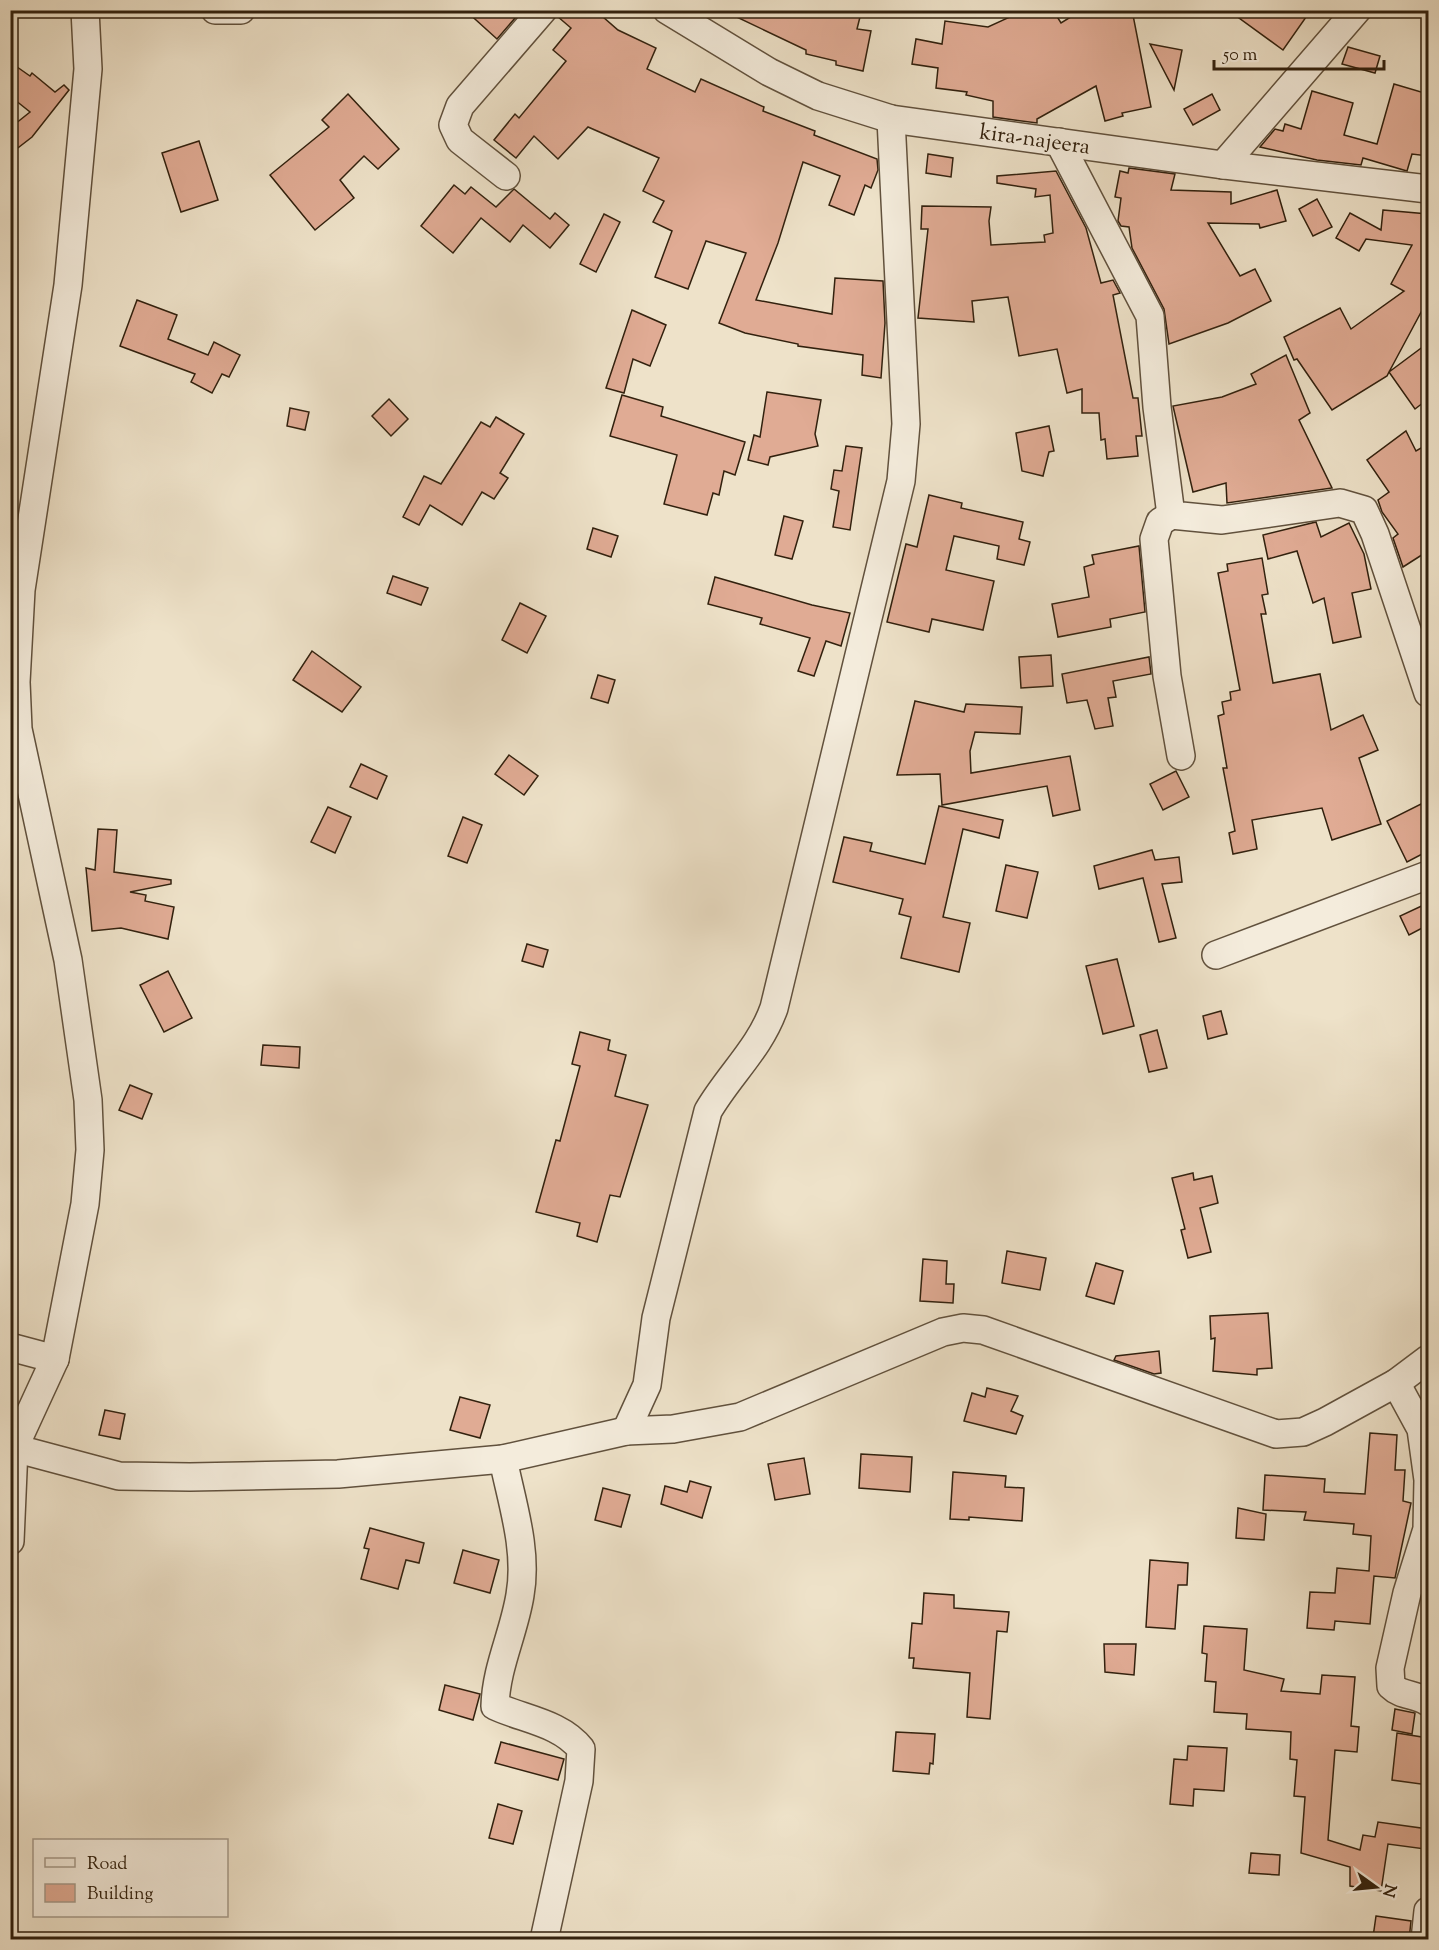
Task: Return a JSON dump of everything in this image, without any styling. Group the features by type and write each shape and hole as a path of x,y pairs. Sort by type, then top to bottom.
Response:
{"street":[{"path":"10,1541 14,1448 55,1359 85,1204 90,1150 88,1100 68,960 14,727 21,590 68,285 88,69 85,10"},
{"path":"215,10 241,10"},
{"path":"506,176 460,140 454,133 454,117 543,10"},
{"name":"kira-najeera","path":"667,10 769,72 818,96 891,119 1223,165 1428,189"},
{"path":"1223,165 1357,10"},
{"path":"626,1431 647,1385 656,1318 708,1111 719,1093 758,1044 774,1008 902,481 906,424 891,119"},
{"path":"1059,142 1150,316 1157,407 1171,515"},
{"path":"1181,756 1167,676 1154,539 1160,522 1171,515 1222,520 1340,503 1364,510 1375,534 1428,693"},
{"path":"1216,955 1428,875"},
{"path":"14,1448 119,1476 338,1474 503,1459 626,1431 673,1429 740,1418 944,1332 963,1328 983,1330 1275,1434 1303,1432 1396,1383 1428,1359"},
{"path":"10,1347 55,1359"},
{"path":"1396,1383 1421,1430 1428,1480 1427,1529 1405,1604 1390,1668 1391,1686 1397,1692 1419,1696 1428,1702"},
{"path":"503,1459 523,1561 520,1594 513,1629 496,1680 495,1706 542,1722 574,1740 581,1749 579,1781 543,1940"},
{"path":"1425,1940 1428,1911"}],"building":[{"path":"465,10 522,10 497,39"},
{"path":"558,10 595,10 618,30 656,48 647,69 695,92 701,79 764,107 763,111 815,131 814,135 877,159 878,170 871,188 865,185 854,215 829,205 840,176 803,162 778,243 756,300 832,314 835,278 883,281 885,323 881,378 862,375 863,355 798,346 798,344 745,333 719,323 746,253 706,241 688,289 655,277 672,231 653,222 664,201 643,191 659,158 588,127 558,159 534,136 516,158 494,140 515,114 519,118 566,61 553,50 571,28 557,16"},
{"path":"722,10 837,10 860,17 857,29 871,31 863,71 836,65 836,61 806,54 806,50"},
{"path":"1025,10 1053,10 1061,23 1082,10 1132,10 1151,107 1122,113 1123,116 1105,121 1096,86 1037,119 1037,123 993,117 993,101 966,95 967,92 936,88 938,68 912,64 916,39 942,44 945,21 988,27"},
{"path":"1228,10 1311,10 1283,50"},
{"path":"1150,44 1182,50 1174,90"},
{"path":"1348,47 1380,56 1375,73 1342,64"},
{"path":"10,62 30,76 32,73 55,92 64,85 69,90 32,137 10,154 10,128 30,112 10,96"},
{"path":"1394,84 1428,94 1428,156 1412,154 1407,171 1363,158 1361,165 1317,160 1260,147 1275,129 1283,131 1285,124 1301,129 1312,91 1353,103 1344,135 1377,144"},
{"path":"348,94 399,149 378,169 364,156 340,180 354,198 315,230 270,175 329,127 322,120"},
{"path":"1212,94 1220,110 1193,125 1184,109"},
{"path":"199,141 218,200 181,212 162,153"},
{"path":"928,154 953,158 951,177 926,173"},
{"path":"1129,168 1175,174 1171,190 1231,192 1231,204 1277,190 1286,221 1260,228 1259,224 1208,223 1240,276 1255,269 1271,301 1228,323 1169,344 1164,309 1132,248 1129,227 1121,226 1118,221 1121,198 1115,197 1120,171 1128,173"},
{"path":"1056,171 1086,228 1101,283 1113,280 1120,293 1113,295 1133,398 1138,398 1142,436 1136,436 1138,456 1107,459 1105,439 1101,440 1099,413 1082,413 1082,389 1067,393 1057,349 1019,356 1008,297 972,301 974,322 918,318 928,229 921,229 922,206 991,207 989,221 991,245 1045,242 1044,235 1053,233 1050,195 1035,197 1036,189 997,183 997,176"},
{"path":"454,185 465,194 471,187 496,207 514,189 550,219 555,213 569,225 550,248 523,225 510,242 481,218 453,253 421,226"},
{"path":"1317,199 1332,227 1313,236 1299,209"},
{"path":"1383,210 1428,214 1428,304 1426,303 1387,376 1332,410 1297,359 1294,360 1284,337 1340,308 1351,329 1404,291 1391,284 1412,245 1366,239 1359,251 1336,238 1350,213 1381,230"},
{"path":"604,214 620,222 596,272 580,264"},
{"path":"137,300 177,315 168,339 208,355 214,342 240,355 229,377 222,374 212,393 191,382 195,374 120,346"},
{"path":"632,310 666,325 650,366 633,359 624,393 606,388"},
{"path":"1428,343 1428,399 1415,409 1389,372"},
{"path":"1286,355 1310,413 1299,420 1332,488 1227,503 1226,483 1193,492 1173,406 1222,397 1256,384 1251,374"},
{"path":"767,392 821,400 815,434 818,446 770,457 768,465 748,460 754,435 760,437"},
{"path":"622,395 663,407 661,416 745,442 735,475 724,471 719,495 713,493 707,515 664,504 677,455 610,436"},
{"path":"389,399 408,419 391,436 372,416"},
{"path":"290,408 309,412 305,430 287,426"},
{"path":"496,417 524,434 500,473 508,478 494,499 482,492 462,525 430,505 419,525 403,517 424,476 441,484 481,422 490,427"},
{"path":"1049,426 1054,451 1049,452 1043,476 1022,471 1016,433"},
{"path":"1406,431 1416,451 1428,444 1428,551 1403,567 1393,538 1398,534 1382,512 1378,500 1389,492 1367,460"},
{"path":"846,446 862,448 850,530 833,527 839,491 831,489 834,470 842,471"},
{"path":"929,495 962,503 961,508 1023,522 1019,539 1030,542 1024,565 997,559 999,546 954,536 946,570 994,581 983,630 932,619 929,632 887,622 906,544 917,547"},
{"path":"784,516 803,521 792,559 775,555"},
{"path":"1316,522 1321,537 1349,523 1364,554 1371,589 1352,593 1361,637 1333,643 1324,598 1313,603 1297,551 1268,559 1263,535"},
{"path":"593,528 618,536 611,557 587,549"},
{"path":"1139,546 1145,612 1110,619 1111,627 1058,637 1052,604 1089,597 1084,567 1094,564 1092,555"},
{"path":"1262,558 1268,594 1262,595 1266,614 1261,614 1273,683 1320,674 1331,730 1363,715 1378,750 1359,758 1381,824 1332,840 1322,808 1252,820 1257,849 1233,854 1229,833 1235,831 1223,768 1227,768 1218,716 1224,714 1222,702 1231,700 1230,692 1240,690 1218,573 1228,571 1227,564"},
{"path":"393,576 428,588 421,605 387,593"},
{"path":"715,577 812,605 850,613 841,646 826,641 814,676 798,671 810,638 760,624 762,618 708,604"},
{"path":"520,603 546,616 527,653 502,640"},
{"path":"312,651 361,687 342,712 293,680"},
{"path":"1051,655 1053,686 1021,688 1019,657"},
{"path":"1149,657 1151,674 1113,681 1116,697 1108,698 1113,726 1095,729 1087,700 1067,703 1062,674"},
{"path":"598,675 615,680 608,703 591,698"},
{"path":"915,701 964,712 966,704 1022,707 1020,734 975,732 970,751 971,773 1070,756 1080,810 1053,816 1047,786 942,805 940,774 897,775"},
{"path":"509,755 538,776 524,795 495,774"},
{"path":"361,764 387,776 377,799 350,787"},
{"path":"1176,771 1189,797 1163,810 1150,784"},
{"path":"1421,804 1428,820 1428,851 1407,862 1387,821"},
{"path":"939,806 1003,820 999,838 963,829 943,917 970,923 959,972 901,958 911,917 899,914 903,899 833,882 844,837 872,843 870,851 925,864"},
{"path":"328,807 351,817 335,853 311,842"},
{"path":"463,817 482,825 467,863 448,856"},
{"path":"98,829 117,830 114,872 171,880 171,884 130,892 146,895 145,901 174,907 168,939 121,928 92,931 86,868 95,870"},
{"path":"1152,850 1155,860 1179,857 1182,882 1162,884 1176,938 1159,942 1143,878 1099,889 1094,866"},
{"path":"1006,865 1038,872 1027,918 996,911"},
{"path":"1428,903 1428,925 1409,935 1400,916"},
{"path":"527,944 548,950 543,967 522,961"},
{"path":"1117,959 1134,1026 1103,1034 1086,966"},
{"path":"168,971 192,1018 164,1032 140,985"},
{"path":"1221,1011 1227,1034 1208,1039 1203,1016"},
{"path":"1157,1030 1167,1068 1149,1072 1140,1035"},
{"path":"580,1032 610,1040 608,1050 626,1055 615,1096 648,1105 620,1197 610,1195 597,1242 577,1236 580,1223 536,1212 556,1140 560,1141 580,1066 572,1064"},
{"path":"263,1045 300,1047 299,1068 261,1065"},
{"path":"130,1085 152,1094 142,1119 119,1110"},
{"path":"1193,1173 1194,1180 1212,1176 1218,1203 1200,1208 1211,1252 1188,1258 1181,1230 1185,1229 1172,1178"},
{"path":"1007,1251 1046,1258 1040,1290 1002,1283"},
{"path":"923,1259 947,1261 946,1284 954,1284 953,1303 920,1301"},
{"path":"1096,1263 1123,1271 1114,1304 1086,1296"},
{"path":"1268,1313 1272,1368 1257,1369 1257,1375 1213,1371 1215,1338 1211,1339 1210,1316"},
{"path":"1159,1351 1161,1373 1154,1374 1114,1360 1116,1356"},
{"path":"987,1388 1018,1396 1011,1411 1023,1416 1016,1434 964,1421 972,1393 985,1397"},
{"path":"460,1397 490,1405 480,1438 450,1430"},
{"path":"105,1410 125,1414 120,1439 99,1435"},
{"path":"1370,1433 1397,1435 1395,1470 1405,1470 1403,1501 1411,1503 1395,1578 1374,1576 1370,1624 1335,1621 1334,1630 1307,1628 1310,1592 1335,1593 1337,1568 1369,1571 1371,1536 1353,1534 1354,1524 1304,1520 1306,1512 1263,1510 1265,1475 1325,1479 1324,1492 1365,1494"},
{"path":"861,1454 912,1457 910,1492 859,1488"},
{"path":"804,1458 810,1494 775,1500 768,1464"},
{"path":"953,1472 1006,1476 1005,1487 1024,1488 1022,1521 969,1517 969,1520 950,1519"},
{"path":"690,1481 711,1487 702,1518 661,1504 665,1486 687,1492"},
{"path":"603,1488 630,1495 621,1527 595,1520"},
{"path":"1238,1508 1266,1514 1264,1540 1236,1538"},
{"path":"370,1528 424,1543 419,1563 406,1560 398,1589 361,1579 369,1549 364,1548"},
{"path":"463,1550 499,1560 490,1593 454,1583"},
{"path":"1150,1560 1188,1563 1187,1585 1178,1585 1175,1629 1146,1627"},
{"path":"924,1593 954,1595 954,1608 1009,1612 1007,1632 997,1631 990,1719 967,1717 970,1673 913,1668 914,1658 909,1658 912,1623 922,1624"},
{"path":"1204,1626 1247,1629 1244,1670 1284,1679 1281,1691 1320,1694 1322,1675 1355,1677 1351,1726 1359,1727 1357,1752 1335,1750 1328,1840 1360,1850 1363,1835 1375,1837 1378,1822 1428,1829 1425,1849 1388,1844 1381,1891 1350,1886 1350,1867 1301,1853 1305,1797 1294,1796 1297,1760 1290,1759 1291,1732 1246,1729 1247,1714 1214,1712 1216,1682 1205,1681 1207,1654 1202,1653"},
{"path":"1104,1644 1136,1644 1134,1675 1105,1672"},
{"path":"445,1685 480,1694 473,1720 439,1710"},
{"path":"1395,1709 1415,1713 1412,1734 1392,1730"},
{"path":"896,1732 935,1734 933,1764 930,1763 929,1774 893,1771"},
{"path":"1397,1733 1428,1738 1428,1785 1392,1780"},
{"path":"501,1742 564,1759 558,1780 495,1763"},
{"path":"1188,1746 1227,1748 1224,1791 1194,1789 1193,1806 1170,1804 1174,1759 1187,1760"},
{"path":"498,1804 522,1811 513,1844 489,1838"},
{"path":"1251,1853 1280,1855 1279,1875 1249,1873"},
{"path":"1376,1916 1411,1921 1409,1940 1373,1937"}]}
